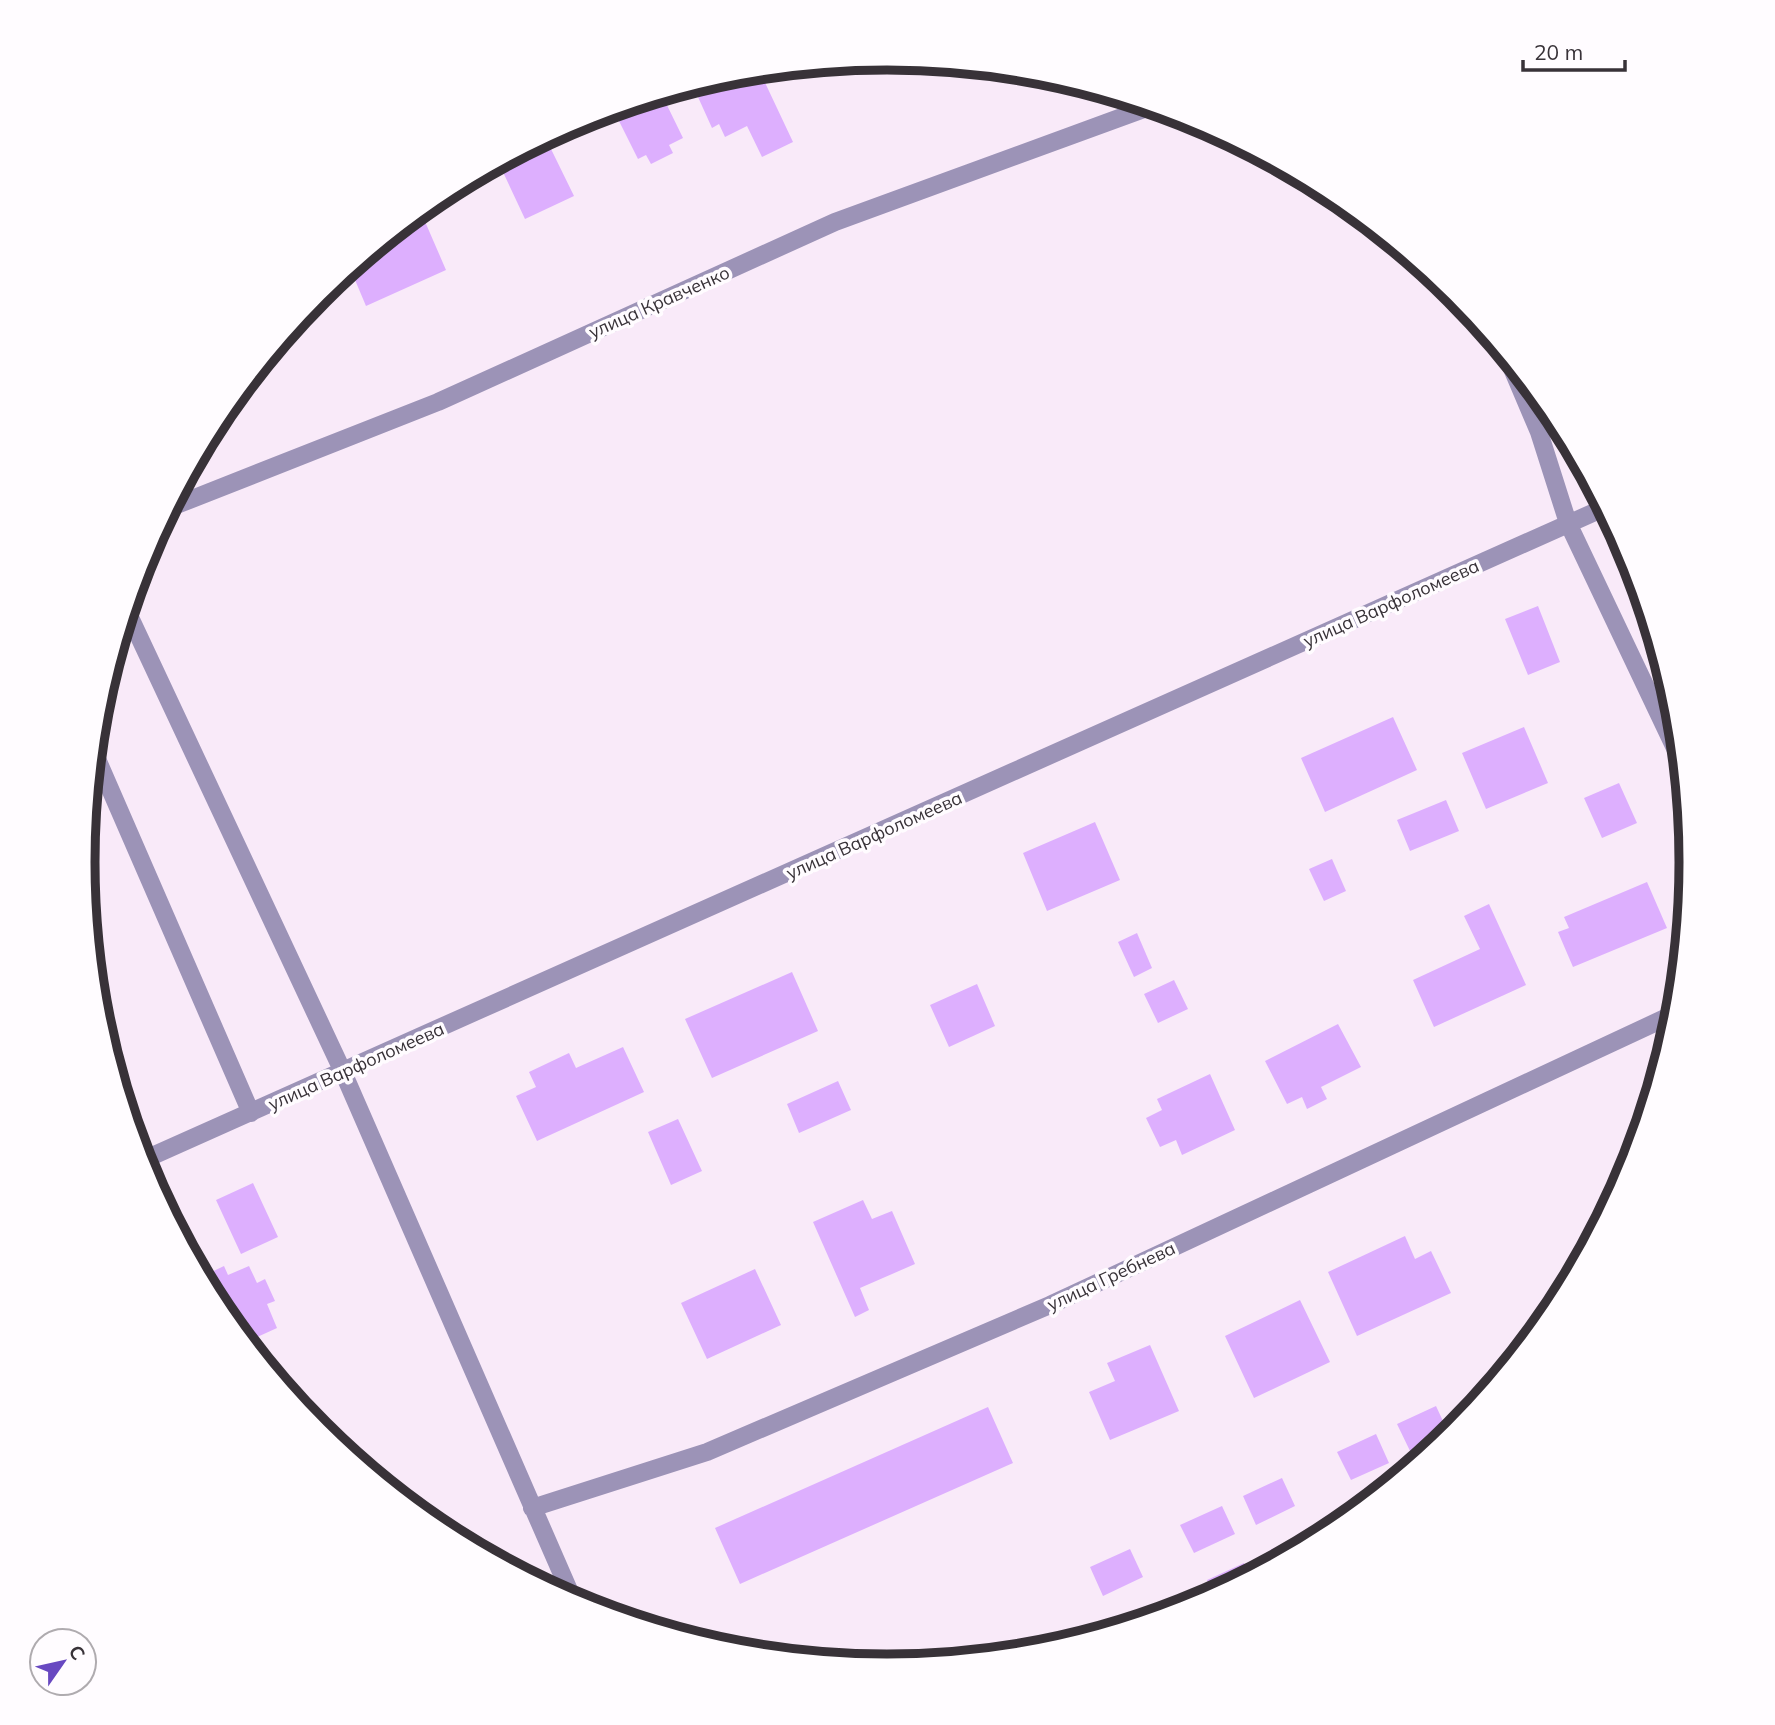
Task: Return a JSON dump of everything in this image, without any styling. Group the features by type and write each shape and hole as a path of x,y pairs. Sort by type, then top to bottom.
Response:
{"street":[{"name":"улица Кравченко","path":"182,503 438,402 835,222 1139,111"},
{"path":"1518,383 1539,432 1568,523 1669,737"},
{"name":"улица Варфоломеева","path":"151,1156 1597,511"},
{"path":"132,623 343,1072 568,1587"},
{"path":"101,768 251,1113"},
{"name":"улица Гребнева","path":"532,1508 707,1452 1037,1310 1665,1018"}],"building":[{"path":"764,80 793,142 762,157 747,126 725,137 719,124 712,128 698,97 705,93"},
{"path":"665,102 683,138 669,145 673,153 651,164 646,155 638,159 617,118"},
{"path":"583,130 584,132 561,141"},
{"path":"551,149 574,196 525,219 503,172"},
{"path":"424,220 446,270 366,306 354,277"},
{"path":"1538,606 1560,662 1528,675 1505,619"},
{"path":"1393,717 1417,770 1325,812 1301,758"},
{"path":"1524,727 1548,783 1486,809 1462,753"},
{"path":"1619,783 1637,823 1602,838 1584,798"},
{"path":"1446,800 1459,831 1410,851 1397,820"},
{"path":"1095,822 1120,880 1047,911 1023,853"},
{"path":"1332,859 1346,891 1324,901 1309,869"},
{"path":"1647,882 1667,928 1573,967 1558,932 1569,928 1564,917"},
{"path":"1489,904 1526,985 1434,1027 1413,980 1480,949 1464,916"},
{"path":"1137,933 1152,968 1134,977 1118,942"},
{"path":"792,972 818,1031 712,1078 685,1019"},
{"path":"1174,980 1188,1009 1158,1023 1144,994"},
{"path":"977,984 995,1026 949,1047 930,1005"},
{"path":"1338,1024 1361,1067 1321,1087 1327,1099 1307,1109 1302,1097 1287,1104 1265,1061"},
{"path":"623,1047 644,1092 537,1141 516,1096 536,1087 529,1072 569,1053 576,1068"},
{"path":"1210,1074 1235,1130 1182,1155 1176,1140 1160,1147 1146,1118 1162,1110 1157,1099"},
{"path":"838,1081 851,1110 799,1133 787,1104"},
{"path":"678,1119 702,1171 671,1185 648,1132"},
{"path":"253,1183 278,1237 241,1254 216,1200"},
{"path":"863,1200 872,1219 892,1211 915,1264 860,1288 869,1310 855,1317 813,1222"},
{"path":"1405,1236 1415,1259 1431,1251 1451,1293 1357,1336 1328,1272"},
{"path":"224,1266 228,1275 249,1266 257,1283 265,1279 275,1301 267,1304 277,1328 255,1338 257,1343 210,1273"},
{"path":"755,1269 781,1325 707,1359 681,1303"},
{"path":"1300,1300 1330,1362 1254,1398 1225,1336"},
{"path":"1150,1345 1179,1411 1110,1440 1089,1392 1115,1381 1107,1363"},
{"path":"1436,1406 1445,1426 1421,1448 1411,1453 1397,1424"},
{"path":"988,1407 1013,1463 740,1584 715,1528"},
{"path":"1376,1434 1389,1463 1351,1480 1337,1452"},
{"path":"1282,1478 1295,1506 1256,1525 1243,1496"},
{"path":"1222,1506 1235,1534 1194,1553 1180,1525"},
{"path":"1309,1532 1309,1533 1272,1555 1270,1550"},
{"path":"1130,1549 1143,1577 1103,1596 1090,1567"},
{"path":"1244,1563 1246,1569 1210,1586 1207,1580"},
{"path":"1156,1604 1157,1607 1142,1613 1123,1619"}]}
